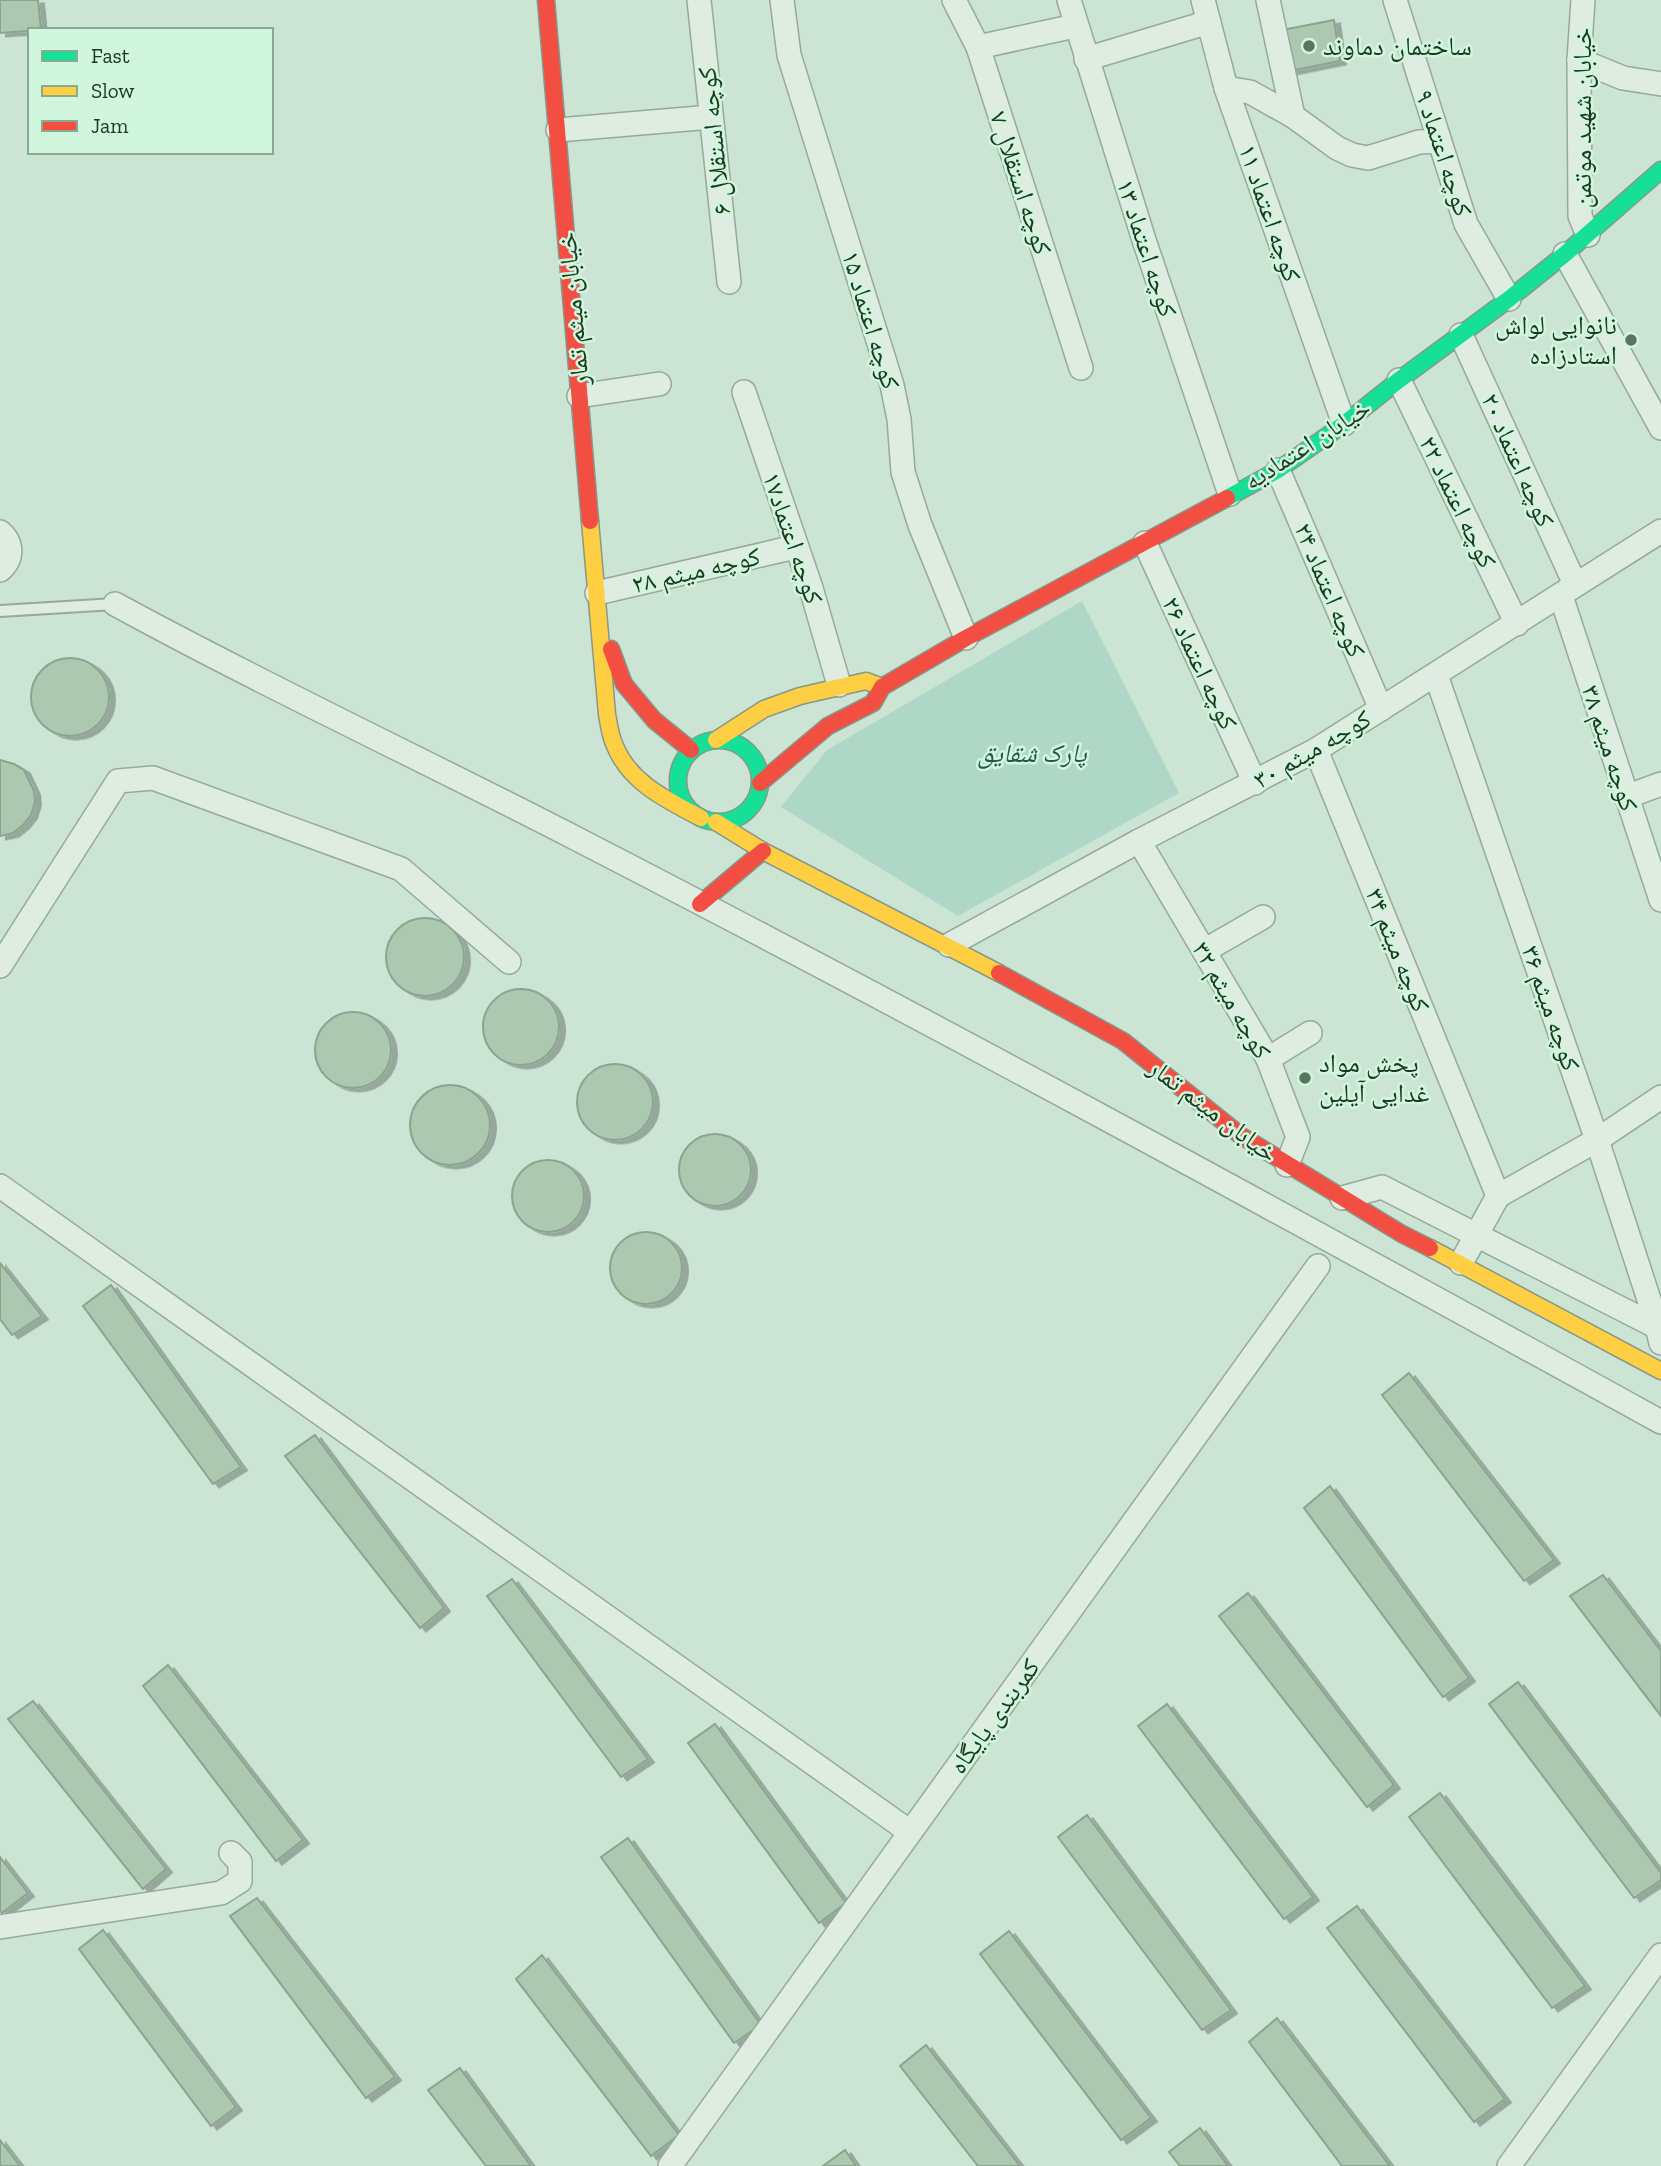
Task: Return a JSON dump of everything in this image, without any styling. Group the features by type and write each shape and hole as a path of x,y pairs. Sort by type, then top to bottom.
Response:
{"street":[{"name":"خیابان میثم تمار","path":"546,0 607,715 616,750 628,770 652,792 949,945 1123,1041 1240,1135 1287,1165 1402,1234 1661,1371"},
{"name":"کوچه استقلال ۶","path":"699,0 729,282"},
{"name":"کوچه اعتماد ۱۵","path":"782,0 789,55 892,385 899,419 903,472 920,525 966,638"},
{"name":"کوچه استقلال ۷","path":"954,0 978,47 1081,368"},
{"name":"کوچه اعتماد ۱۳","path":"1069,0 1075,26 1230,494"},
{"path":"1268,0 1293,116"},
{"name":"کوچه اعتماد ۹","path":"1395,0 1466,224 1509,299"},
{"name":"خیابان شهید موتمن","path":"1583,0 1586,63 1580,216 1595,229"},
{"path":"1086,59 1206,11"},
{"name":"کوچه اعتماد ۱۱","path":"1206,11 1226,88 1344,424"},
{"path":"978,47 1075,26"},
{"path":"1586,63 1623,78 1661,84"},
{"path":"1226,88 1250,92 1293,116 1336,148 1368,158 1419,142 1439,141"},
{"path":"558,130 710,117"},
{"name":"خیابان اعتمادیه","path":"758,791 800,748 828,726 873,703 882,687 966,638 1278,470 1344,424 1509,299 1595,229 1661,170"},
{"path":"1565,254 1661,428"},
{"name":"کوچه اعتماد ۲۰","path":"1461,335 1568,590"},
{"name":"کوچه اعتماد ۲۲","path":"1399,380 1517,624"},
{"path":"579,396 659,384"},
{"name":"کوچه اعتماد۱۷","path":"744,392 811,588 839,685"},
{"name":"کوچه اعتماد ۲۴","path":"1278,470 1381,709"},
{"name":"کوچه میثم ۳۰","path":"949,945 1139,841 1316,750 1661,531"},
{"path":"0,532 10,545 10,558 0,570"},
{"name":"کوچه اعتماد ۲۶","path":"1145,543 1255,783"},
{"name":"کوچه میثم ۲۸","path":"597,593 795,547"},
{"name":"کوچه میثم ۳۸","path":"1568,590 1626,797 1661,900"},
{"path":"115,604 202,652 564,832 701,904 1195,1166 1661,1422"},
{"name":"خیابان میثم تمار","path":"600,618 624,684 654,720 691,750"},
{"name":"کوچه میثم ۳۶","path":"1436,675 1597,1140 1660,1333"},
{"path":"758,791 746,812 733,820 709,820 688,808 680,794 677,778 681,762 691,750 716,740 764,709 839,685 866,681 882,687"},
{"path":"701,904 763,851 758,828 758,767 750,753 737,743 716,740"},
{"name":"کوچه میثم ۳۴","path":"1316,750 1498,1196"},
{"path":"0,965 118,781 153,778 401,869 509,962"},
{"path":"1626,797 1661,784"},
{"name":"کوچه میثم ۳۲","path":"1139,841 1268,1059 1298,1137 1287,1165"},
{"path":"1205,951 1263,917"},
{"path":"1268,1059 1310,1033"},
{"path":"1461,1263 1498,1196 1597,1140 1661,1097"},
{"path":"0,1186 910,1832"},
{"path":"1342,1198 1382,1187 1660,1333"},
{"name":"کمربندی پایگاه","path":"670,2166 1318,1266"},
{"path":"0,1927 222,1893 240,1881 240,1861 231,1853"},
{"path":"1509,2166 1661,1955"}],"lane":[{"path":"0,611 115,604"}],"green space":[{"name":"پارک شقایق","path":"1082,601 1179,793 958,916 781,807 827,750"}],"building":[{"path":"0,0 38,0 41,28 0,33"},
{"name":"ساختمان دماوند","path":"1334,20 1340,61 1285,72 1277,31"},
{"path":"62,658 78,658 92,664 103,675 109,689 109,705 103,719 92,730 78,736 62,736 48,730 37,719 31,705 31,689 37,675 48,664"},
{"path":"0,760 24,770 34,791 35,802 31,815 23,825 13,833 0,836"},
{"path":"425,918 440,921 453,929 461,942 464,957 461,972 453,985 440,993 425,996 410,993 397,985 389,972 386,957 389,942 397,929 410,921"},
{"path":"521,989 535,992 548,1000 556,1013 559,1027 556,1041 548,1054 535,1062 521,1065 507,1062 494,1054 486,1041 483,1027 486,1013 494,1000 507,992"},
{"path":"361,1012 374,1018 385,1029 391,1042 389,1065 374,1082 361,1088 345,1088 332,1082 317,1065 315,1042 321,1029 338,1014"},
{"path":"615,1064 629,1067 642,1075 650,1088 653,1102 650,1116 642,1129 629,1137 615,1140 601,1137 588,1129 580,1116 577,1102 580,1088 588,1075 601,1067"},
{"path":"450,1085 465,1088 478,1097 487,1110 490,1125 487,1140 478,1153 465,1162 450,1165 435,1162 422,1153 413,1140 410,1125 413,1110 422,1097 435,1088"},
{"path":"722,1134 741,1144 749,1156 749,1184 741,1196 729,1204 708,1206 689,1196 681,1184 679,1163 689,1144 701,1136"},
{"path":"555,1160 574,1170 582,1182 582,1210 574,1222 562,1230 541,1232 522,1222 514,1210 512,1189 522,1170 534,1162"},
{"path":"653,1232 672,1242 680,1254 680,1282 672,1294 660,1302 639,1304 620,1294 612,1282 610,1261 620,1242 632,1234"},
{"path":"0,1263 42,1316 12,1335 0,1319"},
{"path":"111,1285 241,1467 213,1484 83,1306"},
{"path":"1409,1373 1554,1560 1524,1581 1382,1395"},
{"path":"315,1435 444,1608 420,1628 285,1456"},
{"path":"1330,1486 1469,1678 1443,1697 1304,1508"},
{"path":"1603,1575 1661,1651 1661,1716 1570,1596"},
{"path":"512,1579 648,1759 621,1777 487,1596"},
{"path":"1248,1593 1394,1785 1367,1807 1219,1616"},
{"path":"168,1665 303,1840 276,1861 143,1686"},
{"path":"1518,1682 1661,1873 1661,1880 1634,1898 1489,1704"},
{"path":"33,1701 166,1869 143,1889 8,1719"},
{"path":"1167,1704 1313,1897 1284,1919 1138,1726"},
{"path":"715,1724 846,1903 819,1923 688,1743"},
{"path":"1440,1793 1585,1986 1552,2008 1409,1817"},
{"path":"1087,1815 1231,2010 1202,2030 1058,1837"},
{"path":"628,1838 761,2025 734,2043 601,1857"},
{"path":"0,1857 28,1893 2,1913 0,1911"},
{"path":"257,1898 395,2077 366,2098 230,1916"},
{"path":"1357,1906 1505,2099 1474,2122 1327,1928"},
{"path":"103,1930 236,2107 211,2126 79,1949"},
{"path":"1009,1931 1151,2118 1121,2140 980,1954"},
{"path":"542,1955 679,2135 651,2156 516,1979"},
{"path":"1277,2018 1390,2166 1342,2166 1249,2042"},
{"path":"926,2045 1020,2166 978,2166 900,2066"},
{"path":"460,2068 531,2166 486,2166 428,2090"},
{"path":"1200,2128 1228,2166 1180,2166 1169,2152"},
{"path":"0,2140 20,2166 0,2166"},
{"path":"845,2150 856,2166 823,2166"}],"traffic: fast":[{"path":"1227,498 1278,470 1344,424 1509,299 1661,170"},
{"path":"719,740 735,743 748,752 757,765 760,781 757,797 748,810 735,819 719,822 703,819 690,810 681,797 678,781 681,765 690,752 703,743 719,740"}],"traffic: slow":[{"path":"590,521 607,714 613,742 622,759 640,780 663,797 701,818"},
{"path":"716,740 764,709 800,696 866,681 882,687"},
{"path":"716,822 763,851 999,973"},
{"path":"1430,1248 1661,1371"}],"traffic: jam":[{"path":"546,0 590,521"},
{"path":"760,783 828,726 873,703 882,687 966,638 1227,498"},
{"path":"611,649 624,684 654,720 691,750"},
{"path":"700,904 763,851"},
{"path":"999,973 1123,1041 1240,1135 1402,1234 1430,1248"}],"place":[{"name":"ساختمان دماوند","path":"1309,46"},
{"name":"نانوایی لواش استادزاده","path":"1631,340"},
{"name":"پخش مواد غدایی آیلین","path":"1305,1078"}]}
